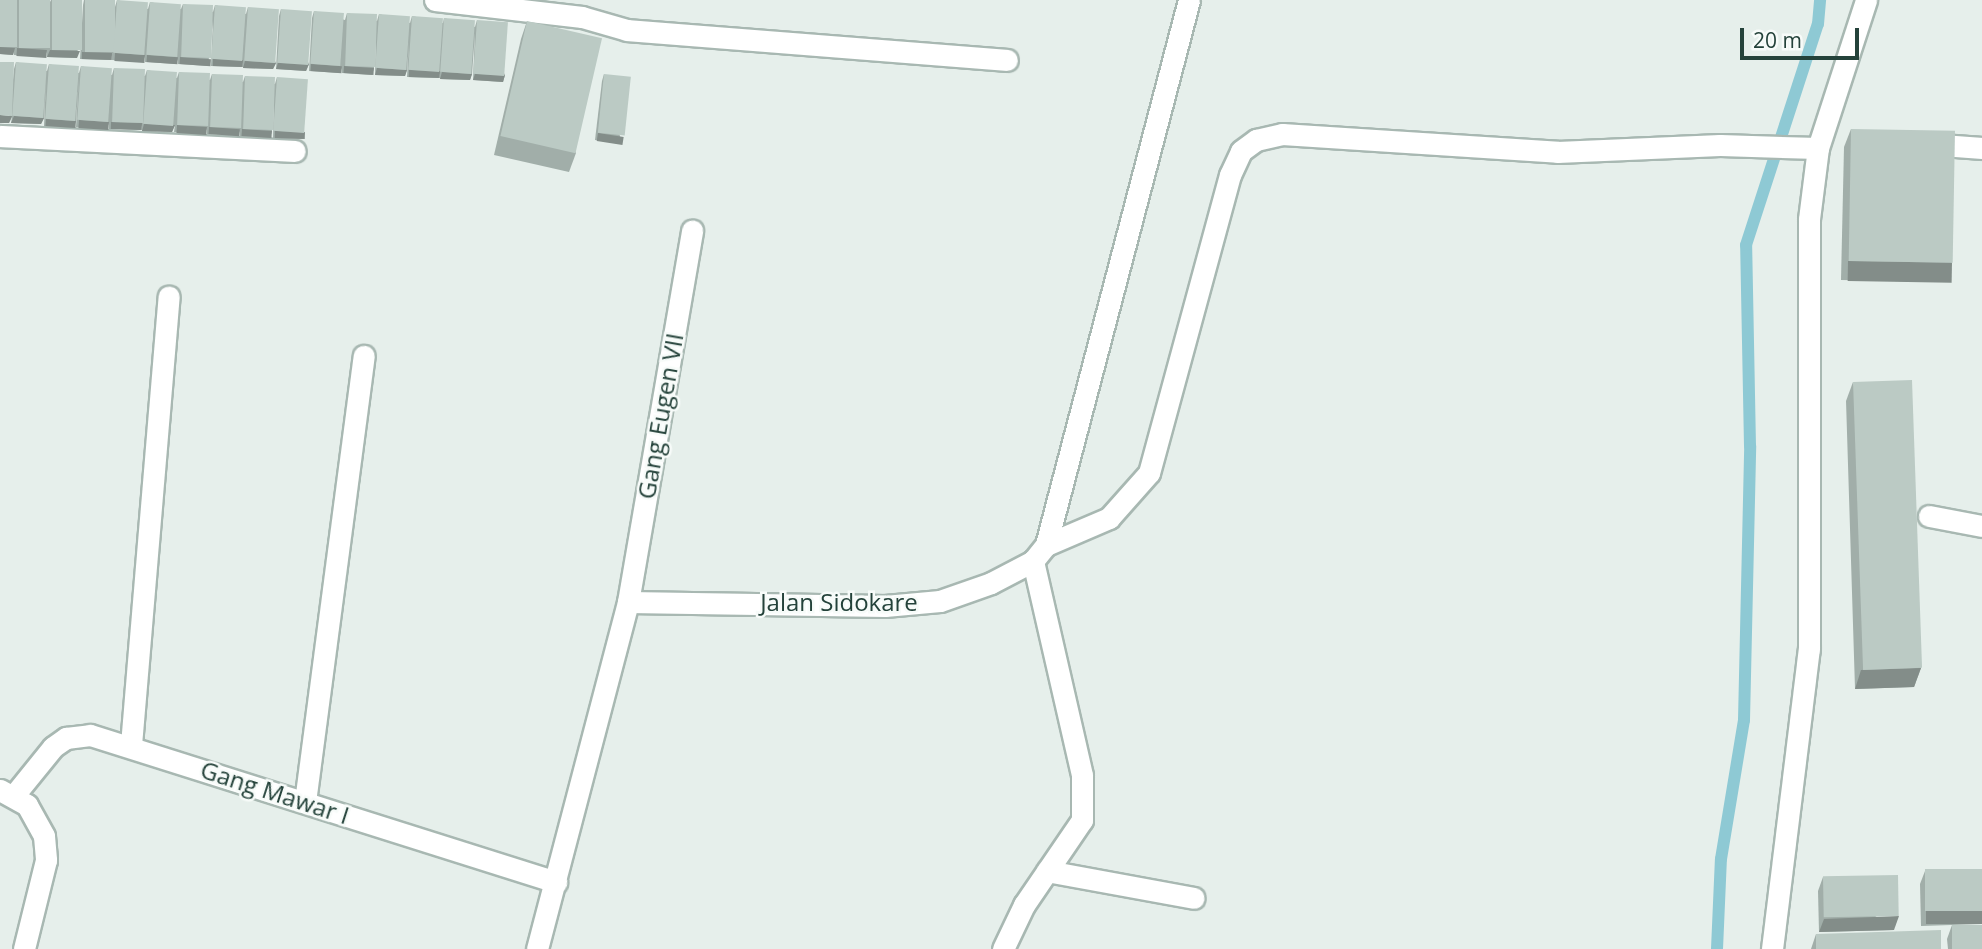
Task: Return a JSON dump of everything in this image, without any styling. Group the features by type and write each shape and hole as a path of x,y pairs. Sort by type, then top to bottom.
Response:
{"street":[{"path":"435,0 582,17 627,30 1007,60"},
{"path":"1003,949 1024,905 1082,820 1082,775 1039,553 1189,0"},
{"path":"1772,949 1809,649 1809,219 1818,148 1866,0"},
{"name":"Jalan Sidokare","path":"628,602 885,607 940,601 1109,518 1149,473 1230,175 1241,151 1256,140 1282,134 1557,152 1720,145 1818,148"},
{"path":"0,136 295,151"},
{"path":"1904,142 1982,148"},
{"name":"Gang Eugen VII","path":"628,602 692,230"},
{"path":"131,745 169,296"},
{"path":"305,802 364,356"},
{"path":"1929,516 1982,526"},
{"path":"537,949 628,602"},
{"name":"Gang Mawar I","path":"7,792 66,738 90,735 131,745 556,882"},
{"path":"7,792 27,805 44,836 46,860 24,949"},
{"path":"1047,871 1194,898"}],"building":[{"path":"0,0 17,0 17,47 0,47"},
{"path":"19,0 50,0 50,48 19,48"},
{"path":"52,0 82,0 82,50 52,50"},
{"path":"85,0 115,0 115,52 85,52"},
{"path":"117,0 148,2 144,55 113,53"},
{"path":"150,2 181,4 177,57 146,55"},
{"path":"183,4 213,5 211,58 181,57"},
{"path":"215,5 246,7 242,61 211,59"},
{"path":"248,7 279,9 275,63 244,61"},
{"path":"281,9 312,11 308,65 277,63"},
{"path":"314,11 344,13 340,66 310,64"},
{"path":"347,13 377,14 375,67 345,66"},
{"path":"379,14 410,16 406,70 375,68"},
{"path":"412,16 443,18 439,72 408,70"},
{"path":"444,18 475,20 471,74 440,72"},
{"path":"477,20 508,22 504,76 473,74"},
{"path":"527,21 602,38 575,153 500,136"},
{"path":"0,62 14,62 12,116 0,115"},
{"path":"16,62 47,64 43,118 12,116"},
{"path":"49,64 79,66 75,121 45,119"},
{"path":"81,66 112,68 108,122 77,120"},
{"path":"114,68 145,69 143,123 112,122"},
{"path":"147,70 177,72 173,126 143,124"},
{"path":"179,72 210,73 208,126 177,125"},
{"path":"212,74 243,75 241,128 210,127"},
{"path":"604,74 631,77 625,135 598,133"},
{"path":"245,76 275,77 273,130 243,129"},
{"path":"277,77 308,79 304,133 273,131"},
{"path":"1851,129 1955,131 1953,263 1849,261"},
{"path":"1912,380 1922,668 1863,670 1853,382"},
{"path":"1925,869 1982,869 1982,911 1925,911"},
{"path":"1898,875 1899,916 1824,917 1823,876"},
{"path":"1952,925 1982,925 1982,949 1952,949"},
{"path":"1941,930 1941,949 1816,949 1816,934"}],"waterway":[{"path":"1717,949 1721,859 1744,720 1750,446 1746,245 1818,24 1820,0"}]}
